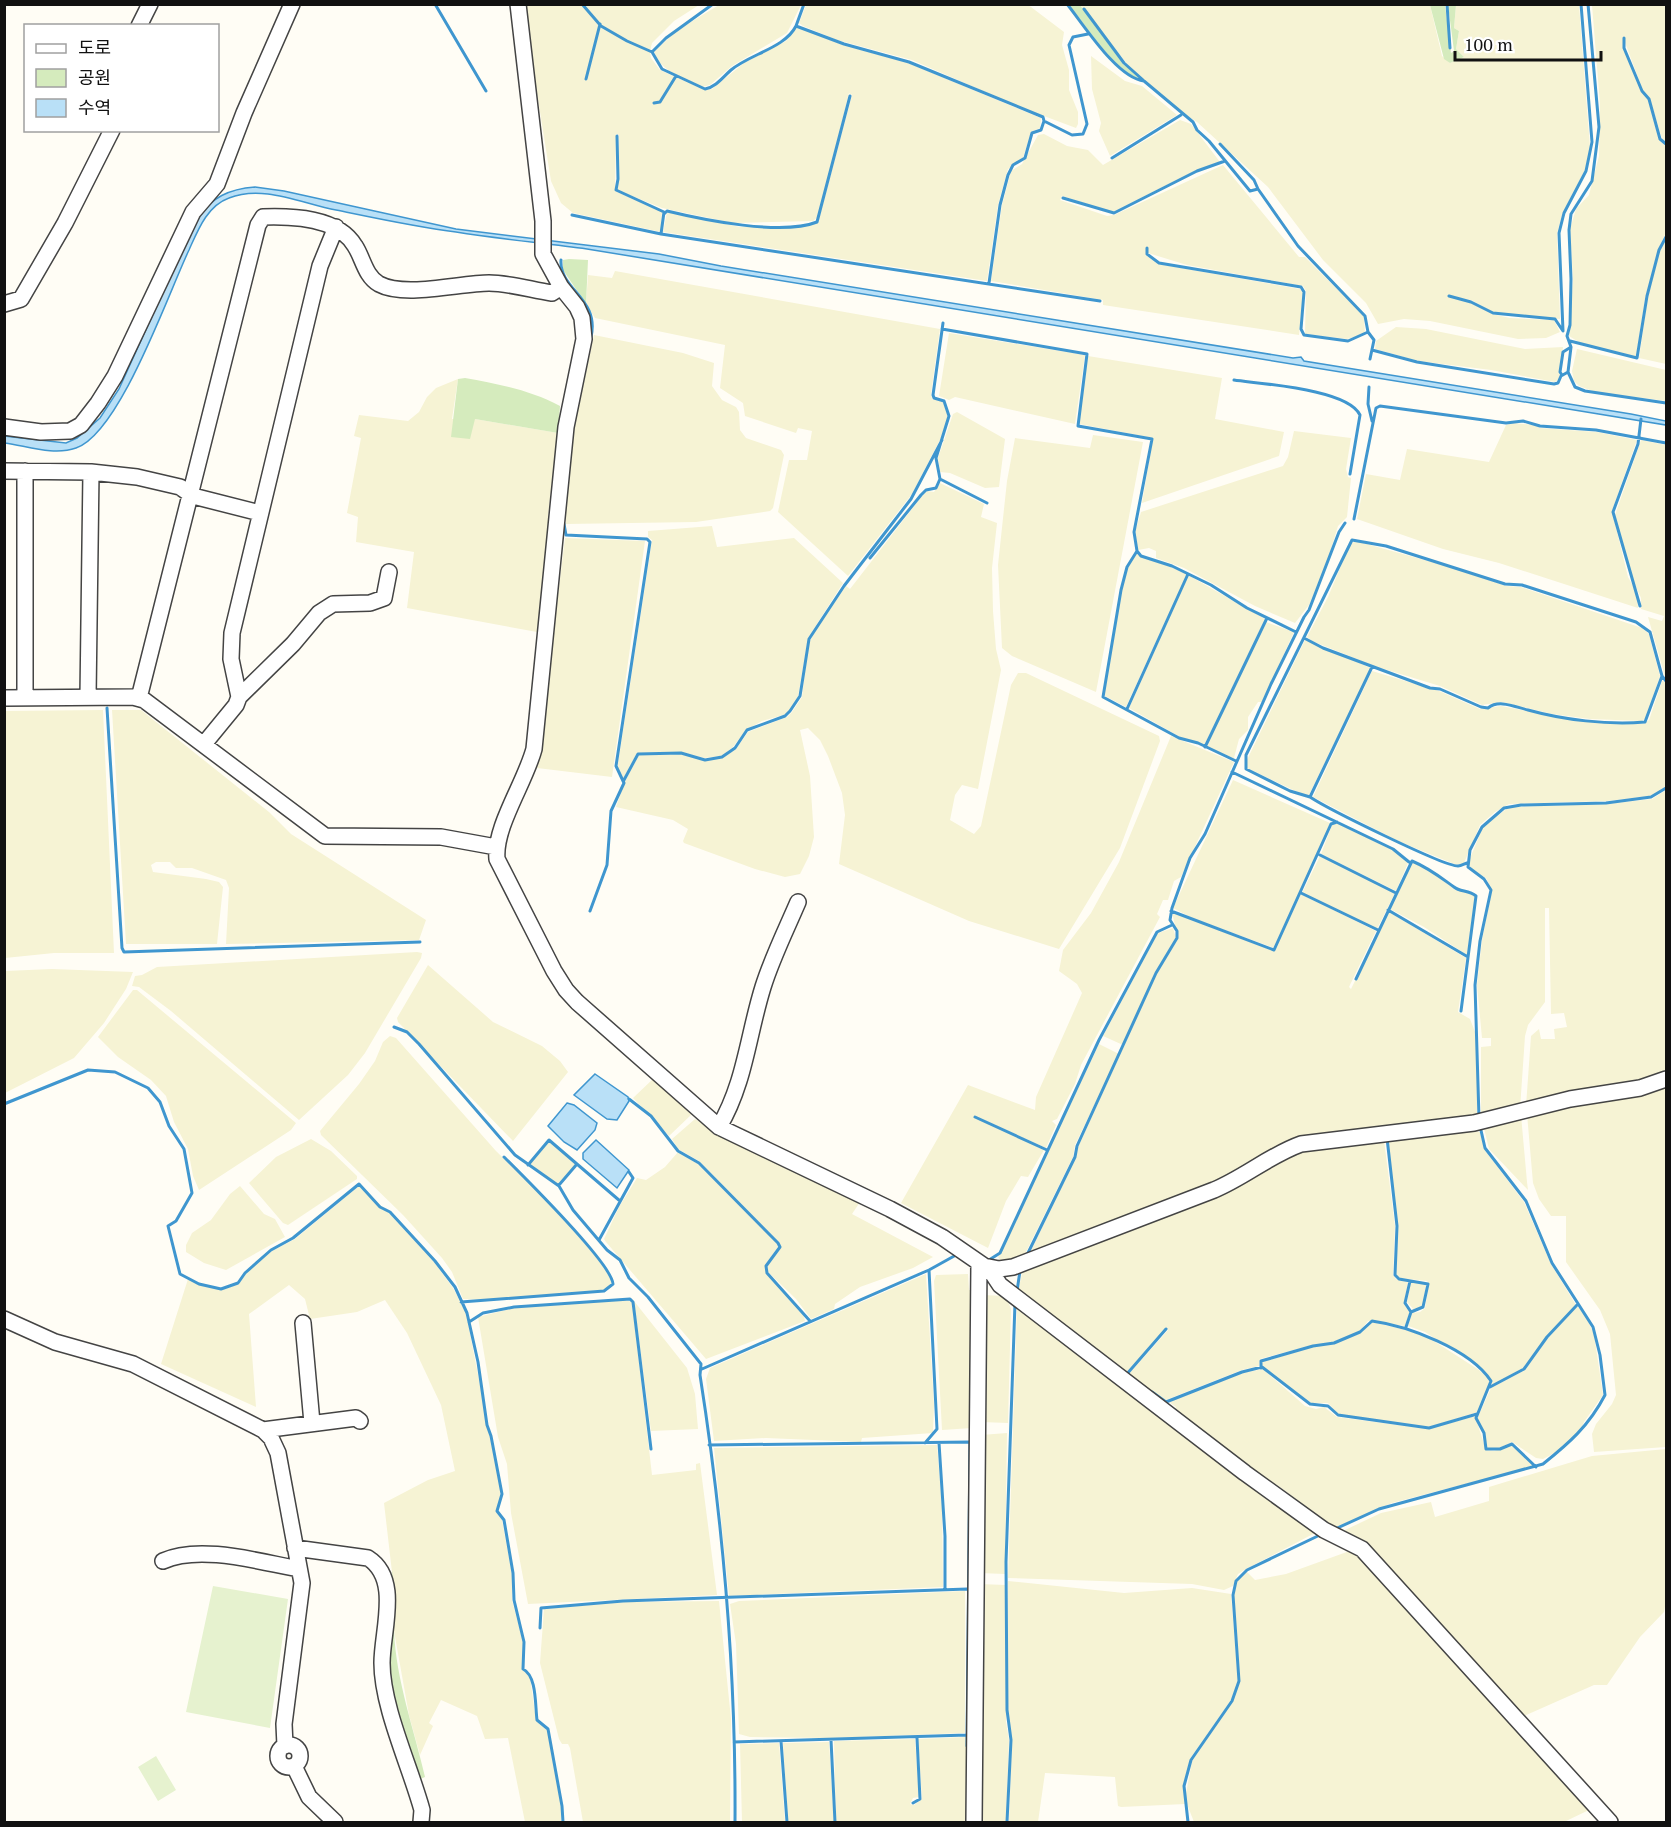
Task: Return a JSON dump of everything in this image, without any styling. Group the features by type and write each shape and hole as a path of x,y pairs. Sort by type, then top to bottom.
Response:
{"street":[{"path":"140,24 150,4"},
{"path":"4,427 41,432 70,431 81,424 98,403 115,376 193,212 217,184 244,113 292,4"},
{"path":"518,4 543,254 561,288 582,318 584,339 566,427 534,749 528,773 499,835 496,847 497,859 566,990 719,1127 890,1209 984,1265 1000,1285 1200,1439 1324,1530 1362,1549 1610,1822"},
{"path":"4,304 21,299 65,223 111,132"},
{"path":"139,698 189,492 258,225 263,218 281,216 336,227 349,237 369,274 380,284 406,289 461,288 489,283 552,293 561,288"},
{"path":"239,697 231,659 232,633 320,266 336,227"},
{"path":"4,471 91,472 137,477 180,487 189,492 260,513"},
{"path":"25,471 25,698"},
{"path":"88,697 91,472"},
{"path":"204,744 236,705 239,697 294,644 319,613 333,604 370,603 384,597 389,572"},
{"path":"4,698 139,698 325,836 441,837 496,847"},
{"path":"719,1127 735,1093 747,1058 763,985 798,902"},
{"path":"984,1265 1013,1267 1154,1214 1238,1180 1282,1151 1301,1144 1474,1123 1570,1099 1640,1088 1666,1079"},
{"path":"974,1822 977,1435 984,1265"},
{"path":"4,1318 55,1342 133,1364 263,1430 272,1438 278,1453 303,1594 284,1724 285,1746 292,1746 298,1750 299,1761 294,1766 309,1797 335,1822"},
{"path":"303,1323 312,1423"},
{"path":"263,1430 356,1418 360,1421"},
{"path":"295,1548 368,1558 376,1563 384,1576 387,1595 382,1660 384,1687 422,1810 421,1822"},
{"path":"163,1561 172,1557 221,1555 299,1569"}],"shaded area":[{"path":"1026,4 1064,32 1062,45 1069,70 1069,90 1078,112 1078,124 1076,128 1015,105 912,60 837,40 803,26 799,23 806,5"},
{"path":"523,5 699,5 674,21 652,43 650,51 651,58 660,70 705,90 712,89 744,63 786,41 797,27 843,45 908,63 1041,118 1040,128 1031,132 1023,158 1008,169 998,205 987,281 663,232 667,212 740,227 796,227 818,223 852,95 849,93 819,216 813,221 733,223 662,208 617,190 619,135 616,134 615,191 662,212 661,232 573,213 561,203 551,181"},
{"path":"719,5 801,5 787,33 732,66 710,85 702,87 669,71 660,63 654,52 676,31"},
{"path":"1080,5 1430,5 1442,56 1450,63 1464,57 1456,49 1459,31 1454,28 1456,5 1579,5 1590,147 1585,170 1563,212 1557,233 1560,319 1493,312 1471,300 1447,296 1471,303 1492,314 1510,318 1554,320 1560,332 1546,338 1518,339 1430,321 1404,319 1378,324 1366,303 1323,260 1268,187 1197,122 1181,112 1132,70"},
{"path":"1592,5 1666,5 1666,142 1662,139 1650,99 1643,91 1623,37 1624,48 1641,91 1648,99 1659,140 1666,146 1666,233 1658,250 1645,299 1636,357 1582,344 1569,336 1573,279 1570,229 1576,209 1589,195 1599,156 1600,104"},
{"path":"1091,56 1125,81 1142,86 1177,115 1110,156 1099,131 1101,123 1092,89"},
{"path":"1180,120 1191,124 1220,162 1197,170 1113,212 1062,196 1060,200 1107,216 1114,215 1223,165 1299,257 1305,257 1364,316 1365,334 1347,339 1305,334 1306,291 1303,286 1187,265 1148,253 1147,247 1146,255 1158,264 1300,289 1303,293 1299,335 1103,305 1103,300 991,281 1002,205 1011,171 1022,164 1038,135 1044,134 1067,146 1088,150 1103,165"},
{"path":"1666,240 1666,364 1639,358 1648,296 1660,250"},
{"path":"615,271 940,329 931,394 932,399 943,402 948,416 941,438 912,494 848,576 778,512 789,460 807,460 812,431 798,428 796,433 745,416 743,403 720,388 725,345 595,318 586,304 588,275 612,278"},
{"path":"1396,327 1426,329 1525,349 1563,347 1559,379 1555,382 1491,370 1418,361 1375,349 1376,341"},
{"path":"949,333 1085,355 1075,424 955,397 949,400 939,396"},
{"path":"594,335 683,353 714,363 712,386 722,400 736,407 739,412 740,430 746,438 781,450 784,455 773,508 770,511 696,522 566,524 566,478"},
{"path":"1577,349 1666,370 1666,401 1595,392 1579,386 1574,381 1572,371"},
{"path":"1088,356 1222,378 1215,419 1284,432 1279,456 1142,503 1153,438 1079,424"},
{"path":"458,379 452,419 475,419 558,433 548,515 551,527 537,632 407,608 414,552 356,542 358,517 347,513 361,438 354,436 359,415 408,421 419,412 427,397 436,388"},
{"path":"957,412 1005,439 999,487 985,488 950,473 940,472 938,458 953,414"},
{"path":"1513,423 1535,425 1540,428 1597,432 1637,440 1612,511 1628,577 1637,593 1638,608 1499,563 1443,549 1357,519 1366,474 1400,480 1407,449 1489,462 1506,425"},
{"path":"1294,431 1351,438 1346,469 1348,477 1351,478 1347,517 1338,526 1326,566 1309,605 1295,623 1255,606 1184,568 1156,558 1156,551 1149,548 1138,550 1135,532 1141,512 1283,466 1288,457"},
{"path":"1093,435 1143,442 1096,692 1012,656 1002,648 998,565 1007,481 1015,438 1090,448"},
{"path":"1641,440 1666,445 1666,680 1648,617 1662,621 1664,616 1641,609 1641,598 1631,576 1615,515"},
{"path":"940,483 984,504 981,517 997,523 992,568 993,611 996,649 1001,670 978,789 962,785 955,795 950,820 974,834 981,826 1011,685 1018,673 1026,673 1159,736 1160,741 1120,848 1059,949 969,921 839,864 845,815 842,793 820,740 808,728 800,730 810,776 814,837 809,856 800,874 785,877 755,869 684,843 688,829 673,820 616,807 625,781 639,755 681,754 706,761 722,758 736,749 748,732 787,717 792,712 802,697 808,645 816,629 846,586 850,589 922,496 927,491 934,492"},
{"path":"712,526 717,547 794,538 843,583 808,638 798,697 787,714 762,721 746,730 733,747 722,756 704,758 681,752 637,753 623,779 617,770 652,540 648,537 648,531"},
{"path":"565,538 645,541 612,777 537,768"},
{"path":"1356,541 1457,569 1506,586 1521,587 1642,628 1649,634 1660,676 1646,718 1642,721 1590,719 1552,714 1502,702 1482,705 1440,686 1374,666 1312,641 1307,637 1328,597 1350,544"},
{"path":"1137,553 1187,574 1126,707 1105,696 1103,692 1122,590 1128,567"},
{"path":"1188,575 1265,619 1204,746 1180,737 1129,708"},
{"path":"1266,622 1294,632 1262,702 1258,702 1248,717 1248,730 1239,739 1234,758 1225,757 1206,747"},
{"path":"1305,640 1371,668 1308,797 1247,768 1245,764"},
{"path":"1372,671 1439,691 1480,709 1501,706 1582,721 1643,724 1649,720 1662,681 1666,682 1666,787 1652,796 1607,801 1509,804 1480,825 1464,863 1457,865 1398,841 1313,797"},
{"path":"103,710 114,953 54,953 5,958 5,711"},
{"path":"112,710 141,710 269,812 291,834 426,920 419,940 226,944 229,888 226,880 192,868 176,868 170,862 156,862 151,865 153,872 206,879 219,882 223,887 217,944 126,944"},
{"path":"1171,736 1234,762 1181,877 1174,881 1168,900 1163,900 1157,914 1160,917 1081,1065 1075,1084 1057,1119 1052,1121 1056,1125 1046,1148 973,1115 1044,1150 1028,1177 1021,1176 1006,1201 988,1248 901,1203 968,1085 1035,1110 1036,1097 1082,993 1077,984 1059,971 1063,950 1091,913 1119,862"},
{"path":"1233,780 1330,823 1319,854 1274,948 1192,918 1173,908"},
{"path":"1666,790 1666,1074 1526,1106 1531,1036 1539,1029 1541,1039 1555,1039 1554,1029 1567,1027 1564,1013 1551,1014 1549,908 1545,908 1545,1002 1528,1025 1525,1036 1520,1109 1481,1117 1481,1047 1491,1046 1491,1038 1482,1038 1477,985 1482,940 1492,890 1486,878 1472,870 1468,863 1483,827 1509,807 1606,804 1652,799"},
{"path":"1336,823 1393,850 1408,863 1396,891 1321,854 1332,825"},
{"path":"1320,856 1395,893 1377,929 1302,893"},
{"path":"1412,862 1431,870 1455,890 1466,891 1475,896 1467,955 1424,927 1390,909"},
{"path":"1301,894 1376,931 1349,987 1351,989 1389,912 1466,958 1458,1012 1470,1019 1477,1037 1477,1119 1289,1142 1278,1146 1236,1177 1028,1257 1076,1157 1078,1147 1157,973 1178,939 1172,912 1274,951"},
{"path":"1173,928 1176,938 1155,972 1123,1045 1103,1036 1158,933"},
{"path":"422,953 421,958 365,1053 348,1075 299,1120 171,1011 139,987 132,986 135,976 157,967"},
{"path":"428,965 493,1022 542,1046 560,1061 568,1072 513,1141 398,1022 397,1018"},
{"path":"52,969 133,972 126,989 104,1023 74,1058 5,1093 5,971"},
{"path":"133,990 137,990 296,1123 291,1130 199,1190 193,1176 188,1149 174,1122 166,1096 151,1080 118,1057 98,1037"},
{"path":"390,1036 396,1038 496,1151 553,1207 605,1267 613,1280 610,1288 486,1300 463,1299 452,1272 442,1258 403,1215 321,1135 320,1131 359,1084 375,1061 383,1042"},
{"path":"1099,1044 1119,1054 1075,1145 1073,1157 1025,1254 1016,1261 1002,1263 998,1257"},
{"path":"654,1078 690,1111 691,1115 669,1136 633,1098"},
{"path":"1666,1082 1666,1447 1594,1452 1592,1434 1596,1424 1612,1404 1616,1395 1610,1334 1600,1310 1566,1262 1566,1216 1551,1216 1539,1199 1533,1183 1527,1114"},
{"path":"1521,1115 1528,1190 1489,1149 1483,1124"},
{"path":"695,1119 724,1137 860,1202 852,1214 933,1257 913,1268 860,1287 835,1304 834,1309 811,1319 796,1299 768,1272 767,1266 781,1247 779,1242 699,1161 678,1149 672,1139"},
{"path":"1480,1132 1484,1149 1524,1202 1551,1264 1576,1305 1546,1337 1523,1368 1492,1385 1489,1376 1480,1368 1425,1332 1408,1326 1412,1313 1420,1312 1425,1308 1429,1284 1427,1281 1399,1278 1396,1274 1398,1226 1387,1140"},
{"path":"311,1139 331,1151 357,1176 357,1179 288,1225 283,1223 249,1183 276,1157"},
{"path":"1384,1140 1395,1226 1393,1275 1396,1279 1408,1282 1404,1303 1410,1311 1405,1326 1368,1321 1360,1331 1333,1342 1260,1359 1259,1366 1242,1370 1166,1400 1128,1375 1168,1330 1166,1328 1126,1373 1018,1292 1023,1269 1304,1148"},
{"path":"549,1141 576,1164 558,1185 529,1165"},
{"path":"678,1152 698,1164 777,1243 778,1247 765,1265 766,1273 803,1313 805,1321 706,1359 606,1242 604,1239 619,1207 637,1178 646,1180 665,1167"},
{"path":"240,1186 264,1214 275,1219 285,1237 226,1270 204,1263 186,1252 186,1245 192,1233 211,1220 230,1194"},
{"path":"359,1186 389,1213 434,1262 453,1288 466,1313 500,1488 501,1500 496,1511 502,1520 512,1574 512,1600 523,1642 522,1669 530,1677 536,1720 547,1729 561,1805 561,1822 525,1822 508,1738 485,1739 477,1716 441,1700 429,1723 433,1726 420,1755 409,1715 394,1631 395,1598 384,1503 428,1480 455,1471 441,1405 407,1333 385,1300 357,1312 310,1319 305,1299 289,1285 249,1314 256,1407 161,1364 188,1279 221,1290 239,1284 246,1273 272,1251 295,1239"},
{"path":"926,1274 934,1405 933,1433 862,1438 861,1442 766,1438 714,1441 706,1379 710,1368"},
{"path":"968,1274 969,1290 973,1290 972,1428 942,1430 934,1281 936,1275"},
{"path":"1411,1282 1426,1284 1423,1306 1415,1311 1407,1302"},
{"path":"982,1295 1006,1296 1011,1309 1008,1423 981,1422"},
{"path":"625,1300 632,1302 652,1475 696,1470 696,1464 700,1463 717,1595 528,1604 511,1513 507,1464 498,1437 478,1317 514,1308"},
{"path":"634,1301 687,1368 695,1394 698,1429 651,1431"},
{"path":"1017,1306 1315,1533 1238,1574 1233,1586 1224,1590 1192,1584 1008,1578"},
{"path":"1577,1306 1585,1315 1594,1334 1603,1395 1584,1422 1581,1431 1564,1448 1543,1459 1536,1458 1512,1442 1500,1448 1487,1449 1485,1432 1477,1419 1491,1388 1525,1370 1548,1338"},
{"path":"1372,1322 1423,1334 1479,1370 1488,1378 1490,1385 1478,1412 1429,1427 1338,1414 1328,1403 1311,1403 1261,1366 1262,1362 1313,1347 1334,1344 1361,1333"},
{"path":"1263,1369 1305,1406 1316,1409 1324,1407 1337,1417 1429,1429 1475,1416 1486,1450 1494,1451 1512,1445 1535,1466 1392,1503 1334,1528 1175,1412 1176,1407 1169,1402 1242,1373"},
{"path":"1007,1433 1005,1574 979,1573 981,1435"},
{"path":"937,1445 942,1506 943,1587 729,1596 714,1448"},
{"path":"1666,1449 1666,1601 1664,1612 1640,1637 1607,1685 1594,1685 1522,1717 1344,1534 1345,1530 1381,1513 1431,1502 1435,1517 1489,1501 1489,1487 1592,1456"},
{"path":"1355,1549 1526,1734 1589,1810 1564,1822 1194,1822 1185,1799 1192,1761 1233,1701 1240,1681 1234,1595 1237,1581 1247,1572 1255,1580 1286,1574"},
{"path":"1008,1581 1124,1593 1192,1588 1231,1594 1238,1681 1231,1700 1190,1759 1183,1786 1185,1804 1121,1807 1118,1806 1115,1777 1045,1773 1038,1822 1009,1822 1012,1740 1008,1721"},
{"path":"979,1584 1006,1585 1006,1722 1009,1740 1006,1822 977,1822"},
{"path":"965,1591 965,1733 831,1738 750,1737 739,1734 736,1644 730,1604 739,1601"},
{"path":"719,1601 731,1719 730,1822 583,1822 570,1748 568,1744 562,1744 559,1739 540,1663 544,1609 624,1602"},
{"path":"966,1737 967,1822 836,1822 834,1741 915,1739 919,1797 913,1798 910,1804 914,1805 922,1799 918,1739"},
{"path":"829,1742 834,1822 788,1822 783,1743"},
{"path":"779,1743 785,1822 742,1822 740,1744"}],"green space":[{"path":"1069,5 1080,5 1123,64 1143,80 1123,70 1113,60"},
{"path":"1430,5 1445,5 1451,53 1454,51 1448,5 1456,5 1454,28 1459,31 1456,49 1464,57 1450,63 1444,59"},
{"path":"563,260 588,260 586,304 563,270"},
{"path":"465,378 502,385 549,400 560,406 558,433 475,419 470,439 451,437 458,379"},
{"path":"392,1570 395,1649 425,1777 420,1779 389,1682"},
{"path":"213,1586 288,1599 270,1728 186,1712"},
{"path":"156,1756 176,1790 158,1801 138,1767"}],"water":[{"path":"255,187 284,191 456,229 659,254 721,266 1293,358 1301,357 1304,361 1631,414 1666,421 1666,425 587,249 426,228 336,210 283,196 255,193 242,194 221,202 204,220 126,390 93,437 76,448 59,451 5,443 4,436 66,443 77,438 100,418 119,389 196,219 208,205 229,192"},
{"path":"595,1074 628,1097 629,1101 617,1120 607,1119 574,1095"},
{"path":"567,1103 574,1105 597,1123 595,1130 577,1150 564,1142 548,1126"},
{"path":"596,1140 629,1170 617,1188 583,1159 583,1153"}],"waterway":[{"path":"435,4 486,91"},
{"path":"582,4 601,26 652,52"},
{"path":"713,4 666,38 652,52 662,69 705,89 709,88 739,64 784,40 796,26 844,44 909,62 1043,117 1044,121 1072,135 1083,134 1087,124 1069,45 1073,37 1088,34"},
{"path":"796,26 804,4"},
{"path":"1067,4 1112,61 1134,78 1144,81 1193,122 1197,130 1209,141 1250,191 1258,189 1298,246 1365,316 1368,332 1374,340 1370,359"},
{"path":"1447,4 1450,48"},
{"path":"1563,331 1559,233 1564,213 1586,171 1592,142 1581,4"},
{"path":"1568,372 1571,347 1567,336 1570,325 1569,230 1571,214 1592,181 1599,127 1588,4"},
{"path":"1084,9 1124,63 1143,80"},
{"path":"586,79 600,24"},
{"path":"1624,38 1624,48 1642,91 1649,99 1660,139 1666,144"},
{"path":"654,103 660,102 676,76"},
{"path":"664,214 667,211 721,222 764,227 802,226 817,222 850,96"},
{"path":"1112,158 1181,115"},
{"path":"989,283 1000,205 1008,175 1013,165 1025,158 1032,133 1041,130 1044,121"},
{"path":"617,136 616,190 664,212 661,234"},
{"path":"1220,144 1254,180 1258,189"},
{"path":"1063,198 1114,213 1197,171 1225,161"},
{"path":"572,215 661,234 1100,301"},
{"path":"1570,341 1637,358 1647,296 1659,250 1666,237"},
{"path":"1147,248 1147,254 1159,263 1301,287 1304,292 1301,329 1304,335 1348,341 1368,332"},
{"path":"561,260 566,279 590,313 591,337"},
{"path":"1449,296 1471,302 1493,313 1555,319 1563,331"},
{"path":"943,323 933,395 934,398 944,401 949,416 936,458 940,479 987,503"},
{"path":"942,329 1087,354 1078,426 1152,439 1134,532 1137,551 1141,556 1172,566 1211,585 1247,608 1296,632"},
{"path":"1562,375 1560,372 1563,352 1571,347"},
{"path":"1372,350 1417,362 1554,384 1558,383 1561,376 1568,372 1575,387 1585,391 1666,403"},
{"path":"1234,380 1303,389 1339,399 1352,406 1360,415 1350,474"},
{"path":"1369,387 1368,404 1372,421"},
{"path":"1354,519 1376,408 1380,406 1506,423 1523,421 1540,426 1596,430 1666,443"},
{"path":"1640,606 1613,512 1638,444 1641,419"},
{"path":"624,780 638,754 681,753 705,760 722,757 735,748 747,730 785,716 790,711 800,696 809,639 844,586 911,499 942,440"},
{"path":"870,558 921,495 926,490 936,488 940,479"},
{"path":"1026,1257 1075,1157 1077,1146 1156,973 1177,938 1177,931 1170,920 1190,858 1205,834 1271,684 1309,610 1339,532 1345,523"},
{"path":"564,524 566,535 647,539 650,542 616,766 624,783 611,811 607,865 590,911"},
{"path":"1372,667 1310,797 1290,791 1246,769 1246,755 1352,540 1386,546 1505,584 1522,585 1636,622 1650,632 1662,676 1666,681"},
{"path":"1137,551 1127,567 1121,590 1103,697 1179,738 1198,743 1236,761"},
{"path":"1127,709 1188,574"},
{"path":"1205,747 1267,618"},
{"path":"1304,638 1323,648 1430,688 1440,689 1481,707 1507,704 1542,714 1586,721 1645,722 1662,676"},
{"path":"107,708 124,952 420,942"},
{"path":"1232,772 1393,849 1409,862"},
{"path":"1479,1118 1475,985 1480,941 1491,890 1484,879 1468,867 1470,850 1482,827 1504,808 1521,805 1606,803 1651,797 1666,788"},
{"path":"1310,797 1431,857 1458,866 1467,863"},
{"path":"1171,911 1274,950 1331,824 1337,822"},
{"path":"1320,855 1396,893"},
{"path":"1356,979 1412,861 1456,889 1476,896 1461,1011"},
{"path":"1301,893 1378,930"},
{"path":"1388,910 1468,957"},
{"path":"989,1260 1000,1253 1099,1040 1157,932 1172,925"},
{"path":"394,1027 407,1032 419,1044 515,1155 559,1186 573,1210 607,1250 620,1260 629,1278 648,1297 701,1364 700,1375 715,1486 726,1598 733,1710 735,1822"},
{"path":"4,1104 88,1070 115,1072 148,1088 160,1102 169,1126 184,1149 192,1193 176,1221 168,1226 180,1274 199,1284 221,1289 238,1283 245,1273 271,1250 293,1238 359,1184 380,1207 390,1212 435,1261 455,1287 467,1313 502,1494 497,1511 504,1520 513,1573 514,1600 524,1642 523,1669 528,1673 533,1684 537,1720 548,1729 563,1822"},
{"path":"629,1099 651,1116 678,1151 699,1163 778,1243 780,1247 766,1266 767,1273 810,1321"},
{"path":"975,1117 1047,1150"},
{"path":"1333,1530 1379,1509 1543,1464 1577,1434 1605,1395 1600,1355 1593,1327 1552,1263 1526,1201 1485,1148 1480,1126"},
{"path":"1387,1138 1397,1226 1395,1275 1399,1279 1428,1284 1423,1307 1411,1312 1406,1327"},
{"path":"528,1165 549,1140 620,1201"},
{"path":"461,1302 604,1291 613,1284 609,1274 583,1240 504,1157"},
{"path":"559,1185 577,1164"},
{"path":"599,1240 633,1178 629,1172"},
{"path":"702,1369 929,1270 956,1255"},
{"path":"925,1443 937,1429 929,1270"},
{"path":"1017,1291 1020,1271"},
{"path":"1410,1281 1405,1303 1411,1312"},
{"path":"469,1322 483,1313 514,1307 630,1299 633,1302 651,1449"},
{"path":"1007,1822 1011,1740 1007,1710 1006,1562 1015,1303"},
{"path":"1490,1387 1524,1369 1547,1337 1577,1305"},
{"path":"1261,1368 1261,1361 1313,1346 1334,1343 1360,1332 1372,1321 1420,1334 1454,1349 1481,1369 1491,1381 1476,1418 1484,1433 1486,1449 1500,1449 1512,1444 1536,1467"},
{"path":"1126,1375 1166,1329"},
{"path":"1152,1392 1166,1402 1242,1372 1262,1367 1310,1404 1328,1406 1338,1415 1429,1428 1477,1414"},
{"path":"709,1445 970,1442 967,1746"},
{"path":"939,1443 945,1536 945,1589"},
{"path":"1188,1822 1184,1786 1191,1760 1232,1701 1239,1681 1233,1595 1236,1581 1247,1570 1322,1534"},
{"path":"540,1628 541,1608 623,1601 967,1589"},
{"path":"734,1742 967,1735"},
{"path":"913,1803 920,1799 917,1738"},
{"path":"831,1740 835,1822"},
{"path":"781,1741 787,1822"}]}
